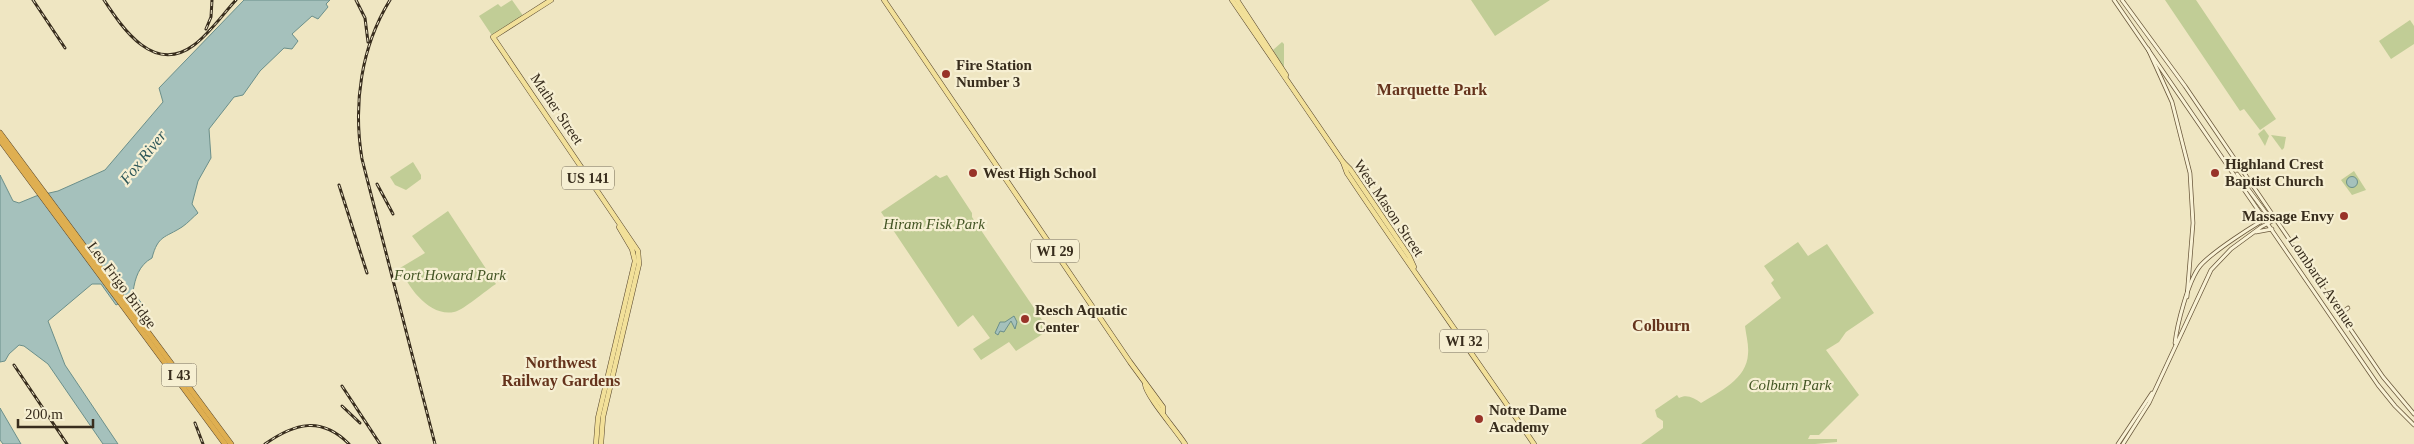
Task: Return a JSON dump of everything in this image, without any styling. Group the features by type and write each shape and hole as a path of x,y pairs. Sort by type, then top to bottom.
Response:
{"highway":[{"name":"I 43","path":"0,133 231,444"},
{"name":"Leo Frigo Bridge","path":"0,140 225,444"}],"main road":[{"name":"US 141","path":"500,33 551,0"},
{"name":"WI 29","path":"884,0 1145,383 1145,389 1186,444"},
{"name":"West Mason Street","path":"1232,0 1343,162 1350,169 1404,249 1414,269 1534,444"},
{"name":"West Mason Street","path":"1237,0 1287,78"},
{"name":"Lombardi Avenue","path":"2114,0 2232,170 2269,217"},
{"name":"Lombardi Avenue","path":"2122,0 2185,86 2269,217 2268,223 2380,388 2414,424"},
{"name":"Mather Street","path":"500,33 493,37 616,219 637,261"},
{"path":"498,44 500,33"},
{"path":"2147,46 2172,102 2190,173 2193,223 2187,298"},
{"path":"2175,344 2194,276 2203,263 2269,217 2276,219"},
{"path":"2123,444 2139,420 2211,270 2227,252 2276,219"},
{"name":"Lombardi Avenue","path":"2276,219 2388,383 2414,414"},
{"path":"2253,233 2272,229"},
{"path":"596,444 598,418 637,261"},
{"path":"601,444 603,417 637,261"},
{"path":"2343,318 2344,311 2348,308"},
{"path":"2337,309 2344,311"},
{"path":"2118,444 2153,392"}],"green space":[{"path":"512,0 524,17 493,37 479,16 498,4 501,7"},
{"name":"Marquette Park","path":"1471,0 1550,0 1495,36"},
{"path":"2165,0 2196,0 2276,119 2260,130 2244,109 2240,111"},
{"path":"2410,20 2414,26 2414,44 2391,59 2379,41"},
{"path":"1282,42 1284,44 1284,68 1273,50"},
{"path":"2264,129 2269,136 2265,146 2258,134"},
{"path":"2271,135 2286,137 2282,150"},
{"path":"413,162 421,175 421,179 406,190 395,185 390,177"},
{"path":"2354,171 2366,190 2352,195 2341,180"},
{"name":"Hiram Fisk Park","path":"936,175 940,178 947,175 972,213 972,217 1049,330 1016,351 1009,342 981,360 973,349 990,338 973,315 958,327 881,212"},
{"name":"Fort Howard Park","path":"448,211 496,284 469,304 454,312 436,310 428,305 414,292 400,268 425,253 412,236"},
{"name":"Colburn Park","path":"1798,242 1808,256 1827,244 1874,313 1846,332 1839,342 1826,350 1859,395 1819,435 1810,435 1808,439 1837,439 1837,442 1815,444 1641,444 1663,428 1663,421 1657,417 1655,410 1677,395 1679,398 1690,397 1701,403 1731,384 1743,371 1748,354 1745,326 1781,298 1771,283 1774,280 1764,266"}],"water":[{"name":"Fox River","path":"244,0 330,0 326,4 328,7 318,19 312,16 292,34 298,41 292,49 284,48 260,71 243,95 234,97 209,129 211,158 198,181 192,204 198,213 176,231 163,238 157,245 152,258 141,268 136,277 133,292 143,305 139,307 128,299 116,305 101,284 92,284 48,321 65,365 118,444 103,444 48,364 24,346 19,345 9,354 5,361 0,362 0,175 13,201 19,203 36,196 58,191 105,170 163,102 159,88"},
{"path":"2352,176 2358,182 2352,188 2346,182"},
{"path":"1014,316 1017,322 1015,329 1011,321 1004,332 1000,331 998,335 995,333 1000,322 1005,322"},
{"path":"0,408 21,444 3,444 0,440"}],"railway":[{"path":"33,0 65,48"},
{"path":"104,0 120,23 141,45 153,52 166,55 179,53 194,45 211,29 236,0"},
{"path":"206,29 211,17 212,0"},
{"path":"356,0 365,18 368,42"},
{"path":"390,0 380,18 366,56 359,97 359,138 362,159 435,444"},
{"path":"377,184 393,214"},
{"path":"339,185 367,273"},
{"path":"14,365 67,444"},
{"path":"342,386 380,444"},
{"path":"342,406 360,423"},
{"path":"195,423 203,444"},
{"path":"265,444 287,431 297,427 308,426 328,429 339,435 349,444"}],"place":[{"name":"Fire Station Number 3","path":"946,74"},
{"name":"West High School","path":"973,173"},
{"name":"Highland Crest Baptist Church","path":"2215,173"},
{"name":"Massage Envy","path":"2344,216"},
{"name":"Resch Aquatic Center","path":"1025,319"},
{"name":"Notre Dame Academy","path":"1479,419"}],"district":[{"name":"Marquette Park","path":"1432,89"},
{"name":"Colburn","path":"1661,325"},
{"name":"Northwest Railway Gardens","path":"561,371"}]}
